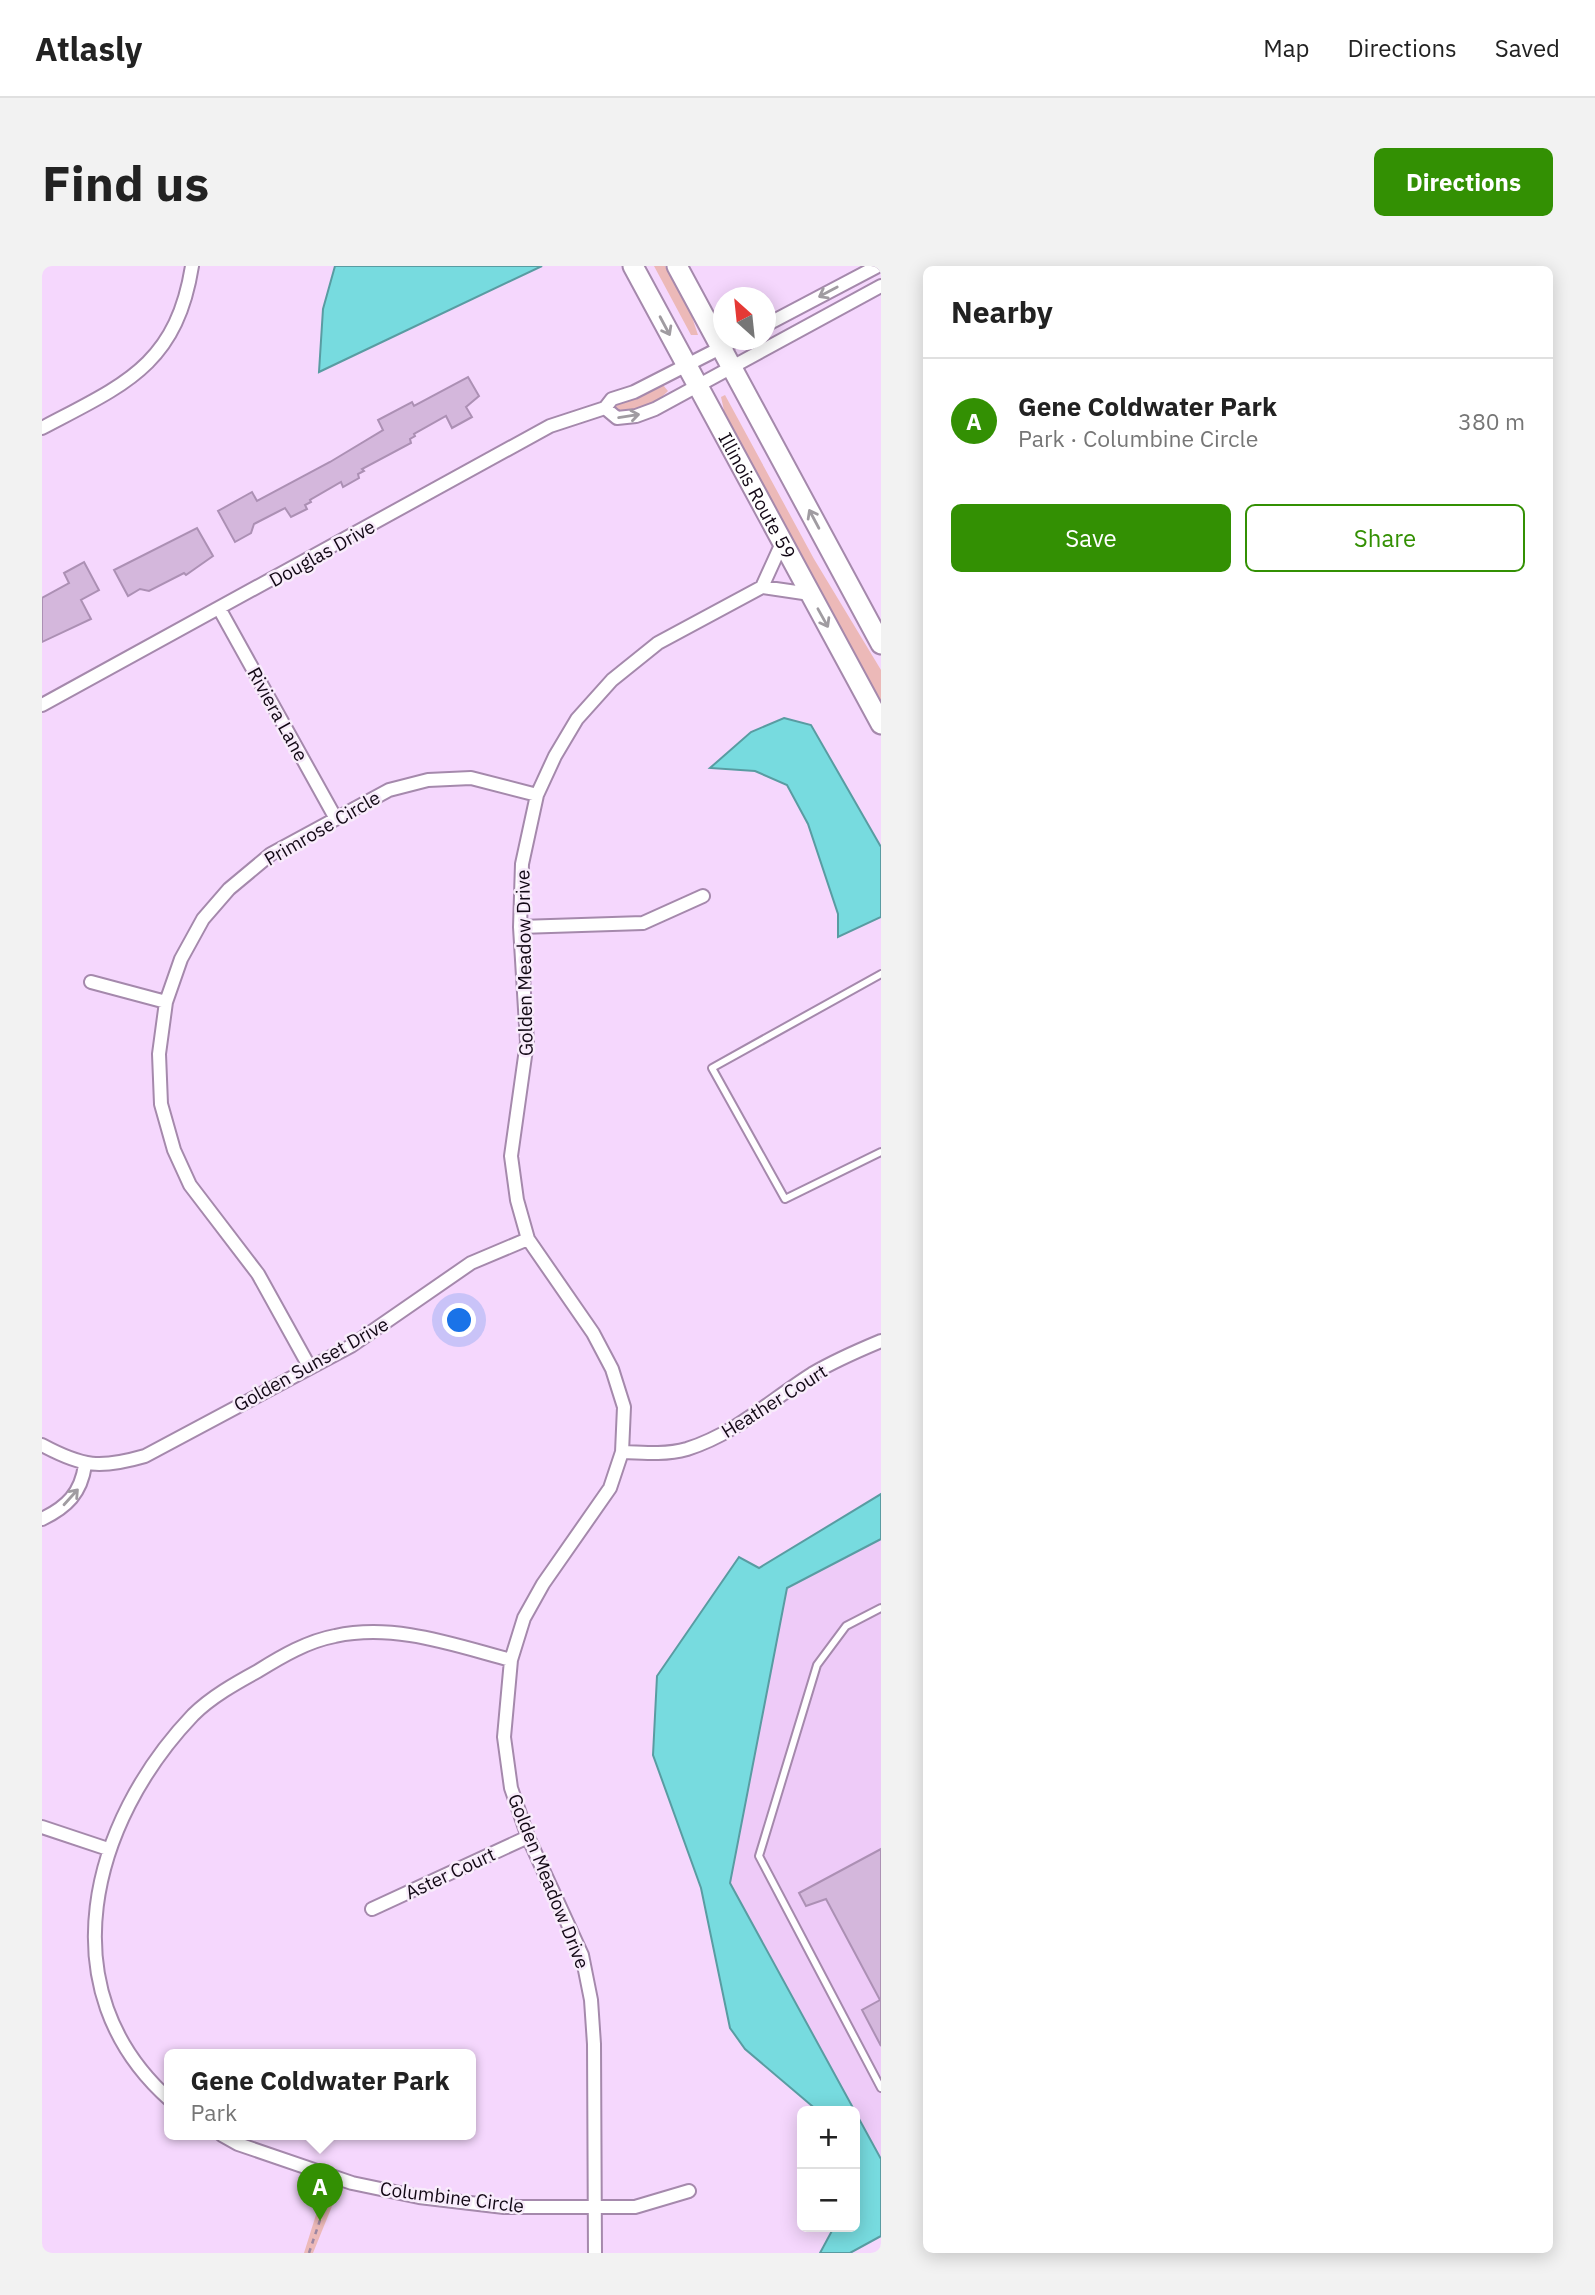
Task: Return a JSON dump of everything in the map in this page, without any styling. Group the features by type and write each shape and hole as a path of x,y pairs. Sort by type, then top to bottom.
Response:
{"main road":[{"name":"Illinois Route 59","path":"633,266 881,724"},
{"name":"Illinois Route 59","path":"677,266 713,320"},
{"name":"Illinois Route 59","path":"730,350 731,366 881,644"}],"street":[{"path":"42,428 137,374 161,349 178,321 192,266"},
{"path":"776,318 878,266"},
{"path":"605,408 617,418 635,416 881,286"},
{"name":"Douglas Drive","path":"42,705 220,610 550,426 605,408 612,399 634,393 717,350"},
{"path":"782,543 762,587 810,594"},
{"name":"Golden Meadow Drive","path":"595,2253 594,2045 591,2000 582,1955 528,1837 511,1788 505,1737 512,1660 524,1618 543,1584 610,1488 622,1452 624,1407 612,1369 593,1333 528,1239 517,1200 511,1156 527,1042 520,927 522,864 537,795 564,739 612,680 658,643 762,587"},
{"name":"Riviera Lane","path":"220,610 335,817"},
{"name":"Primrose Circle","path":"309,1366 258,1274 190,1185 174,1150 162,1104 159,1054 166,1002 181,959 203,919 229,889 271,854 389,790 428,780 471,778 537,795"},
{"path":"520,927 643,923 703,896"},
{"path":"91,982 166,1002"},
{"name":"Golden Sunset Drive","path":"42,1445 85,1465 111,1466 145,1456 379,1329 471,1263 528,1239"},
{"name":"Heather Court","path":"622,1452 654,1454 685,1450 713,1439 738,1426 813,1374 881,1341"},
{"path":"42,1519 72,1500 83,1482 85,1465"},
{"path":"164,2094 148,2080 117,2036 100,1989 94,1945 96,1902 108,1849 134,1793 162,1752 195,1713 230,1687 290,1652 333,1636 367,1631 406,1633 512,1660"},
{"path":"42,1827 108,1849"},
{"name":"Aster Court","path":"372,1909 528,1837"},
{"name":"Columbine Circle","path":"231,2140 352,2183 419,2197 503,2207 635,2207 689,2191"}],"lane":[{"path":"881,974 712,1068 785,1199 881,1152"},
{"path":"881,1608 846,1626 817,1665 759,1856 881,2088"}],"path":[{"path":"309,2253 328,2196"}],"shaded area":[{"path":"335,266 542,266 319,372 323,309"},
{"path":"654,266 665,266 691,314 698,335 691,335"},
{"path":"663,385 668,391 651,403 637,409 617,411 615,407 619,402"},
{"path":"725,395 814,559 881,670 881,702 725,415 721,397"},
{"path":"784,718 811,725 881,847 881,917 838,937 838,914 808,824 787,785 755,771 710,768 751,732"},
{"path":"881,1494 881,1539 787,1588 730,1883 852,2106 812,2106 745,2049 730,2028 701,1888 653,1755 657,1676 739,1557 759,1568"},
{"path":"881,1539 881,2159 860,2121 860,2106 852,2106 730,1883 787,1588"},
{"path":"860,2120 881,2159 881,2236 850,2253 820,2253 831,2232 860,2232"},
{"path":"325,2186 339,2189 313,2253 304,2253"}],"building":[{"path":"468,377 479,396 466,407 472,417 452,428 446,416 414,434 410,439 411,443 362,469 364,471 358,474 359,478 343,487 341,482 310,500 311,502 305,505 307,509 291,517 285,508 254,524 251,533 235,542 218,511 252,492 257,501 330,462 383,430 378,420 412,402 414,406"},
{"path":"197,528 213,556 186,575 184,573 149,591 140,589 128,596 114,570"},
{"path":"84,562 99,590 81,600 91,619 42,642 42,598 69,583 64,573"},
{"path":"881,1849 881,2046 862,2010 880,2000 826,1899 806,1906 799,1893"}],"place":[{"name":"Gene Coldwater Park","path":"320,2221"}]}
